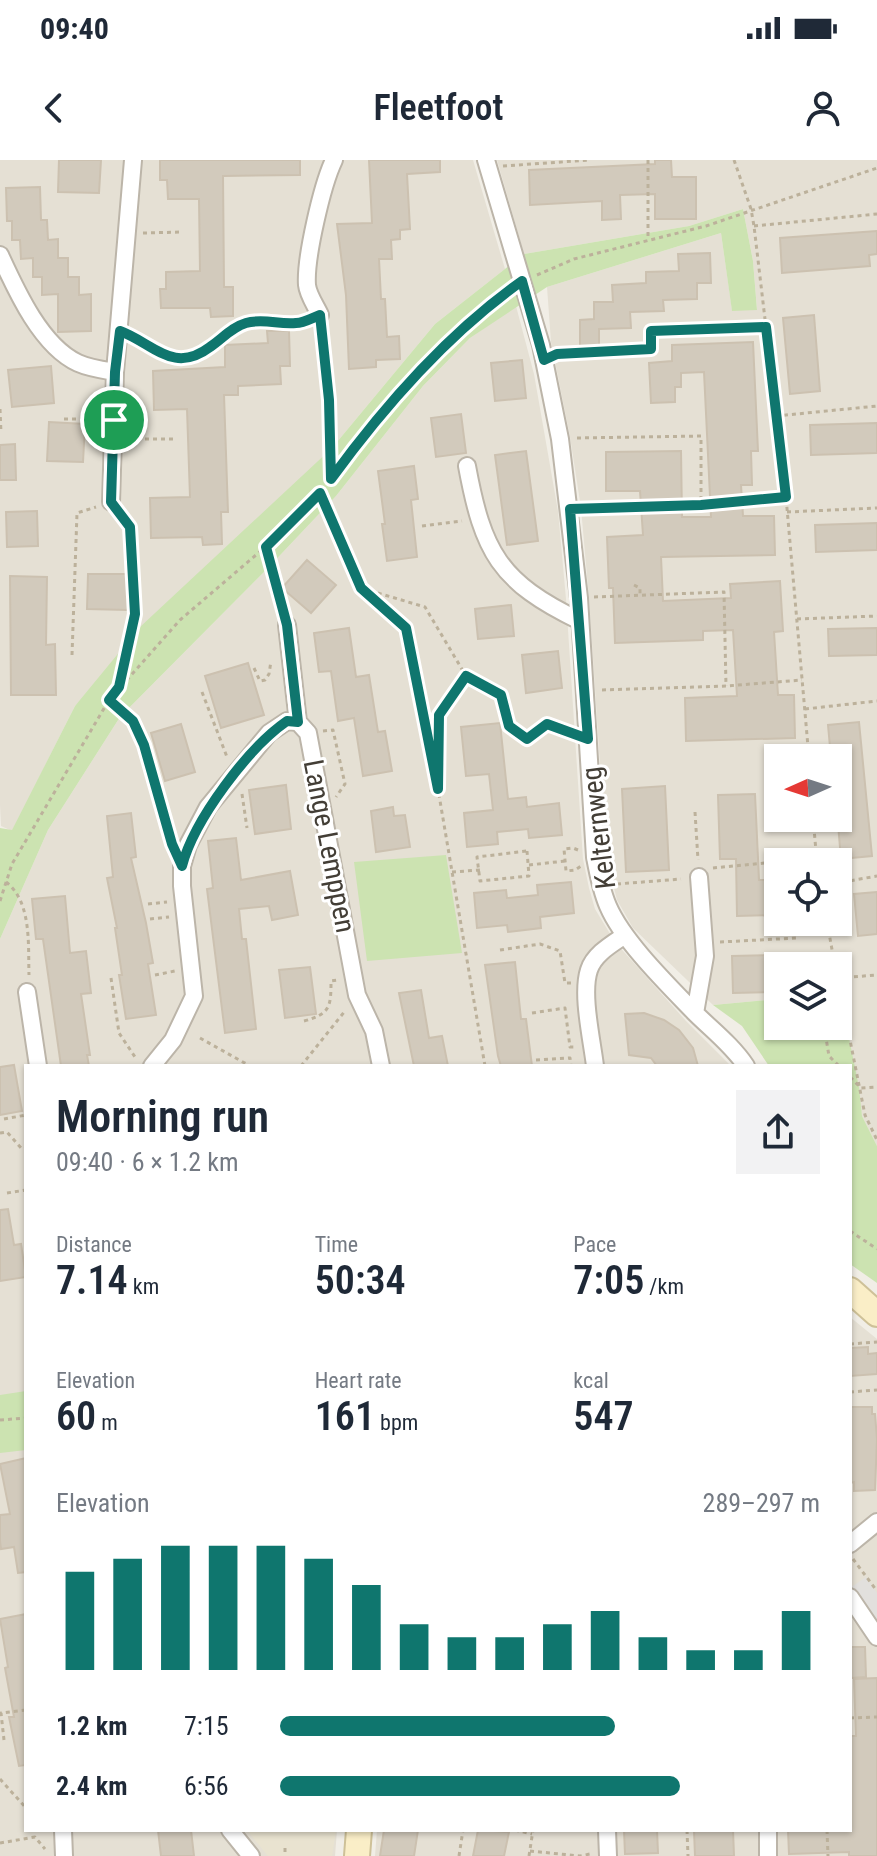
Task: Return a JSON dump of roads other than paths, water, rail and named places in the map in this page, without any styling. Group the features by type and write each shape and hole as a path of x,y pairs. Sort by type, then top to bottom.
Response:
{"street":[{"path":"111,502 115,372 133,160"},
{"path":"320,315 307,286 322,195 334,160"},
{"name":"Kelternweg","path":"487,164 544,360 560,439 579,598 595,857 601,885 607,904 625,935 745,1064"},
{"path":"0,255 22,300 58,348 78,363 115,372"},
{"path":"467,466 478,519 498,561 534,596 580,621"},
{"name":"Lange Lemppen","path":"287,625 303,727 325,813 357,995 374,1031 381,1064"},
{"path":"154,1064 173,1040 194,996 182,866 196,828 208,807 269,733 287,721 303,727"},
{"path":"695,1013 705,956 699,877"},
{"path":"595,1064 588,972 594,961 625,935"},
{"path":"27,992 38,1064"},
{"path":"852,1292 877,1314"},
{"path":"852,1542 877,1522"},
{"path":"852,1600 877,1637"},
{"path":"63,1832 64,1856"},
{"path":"232,1832 251,1856"},
{"path":"357,1856 359,1832"},
{"path":"601,1854 606,1832"},
{"path":"768,1832 768,1856"}]}
